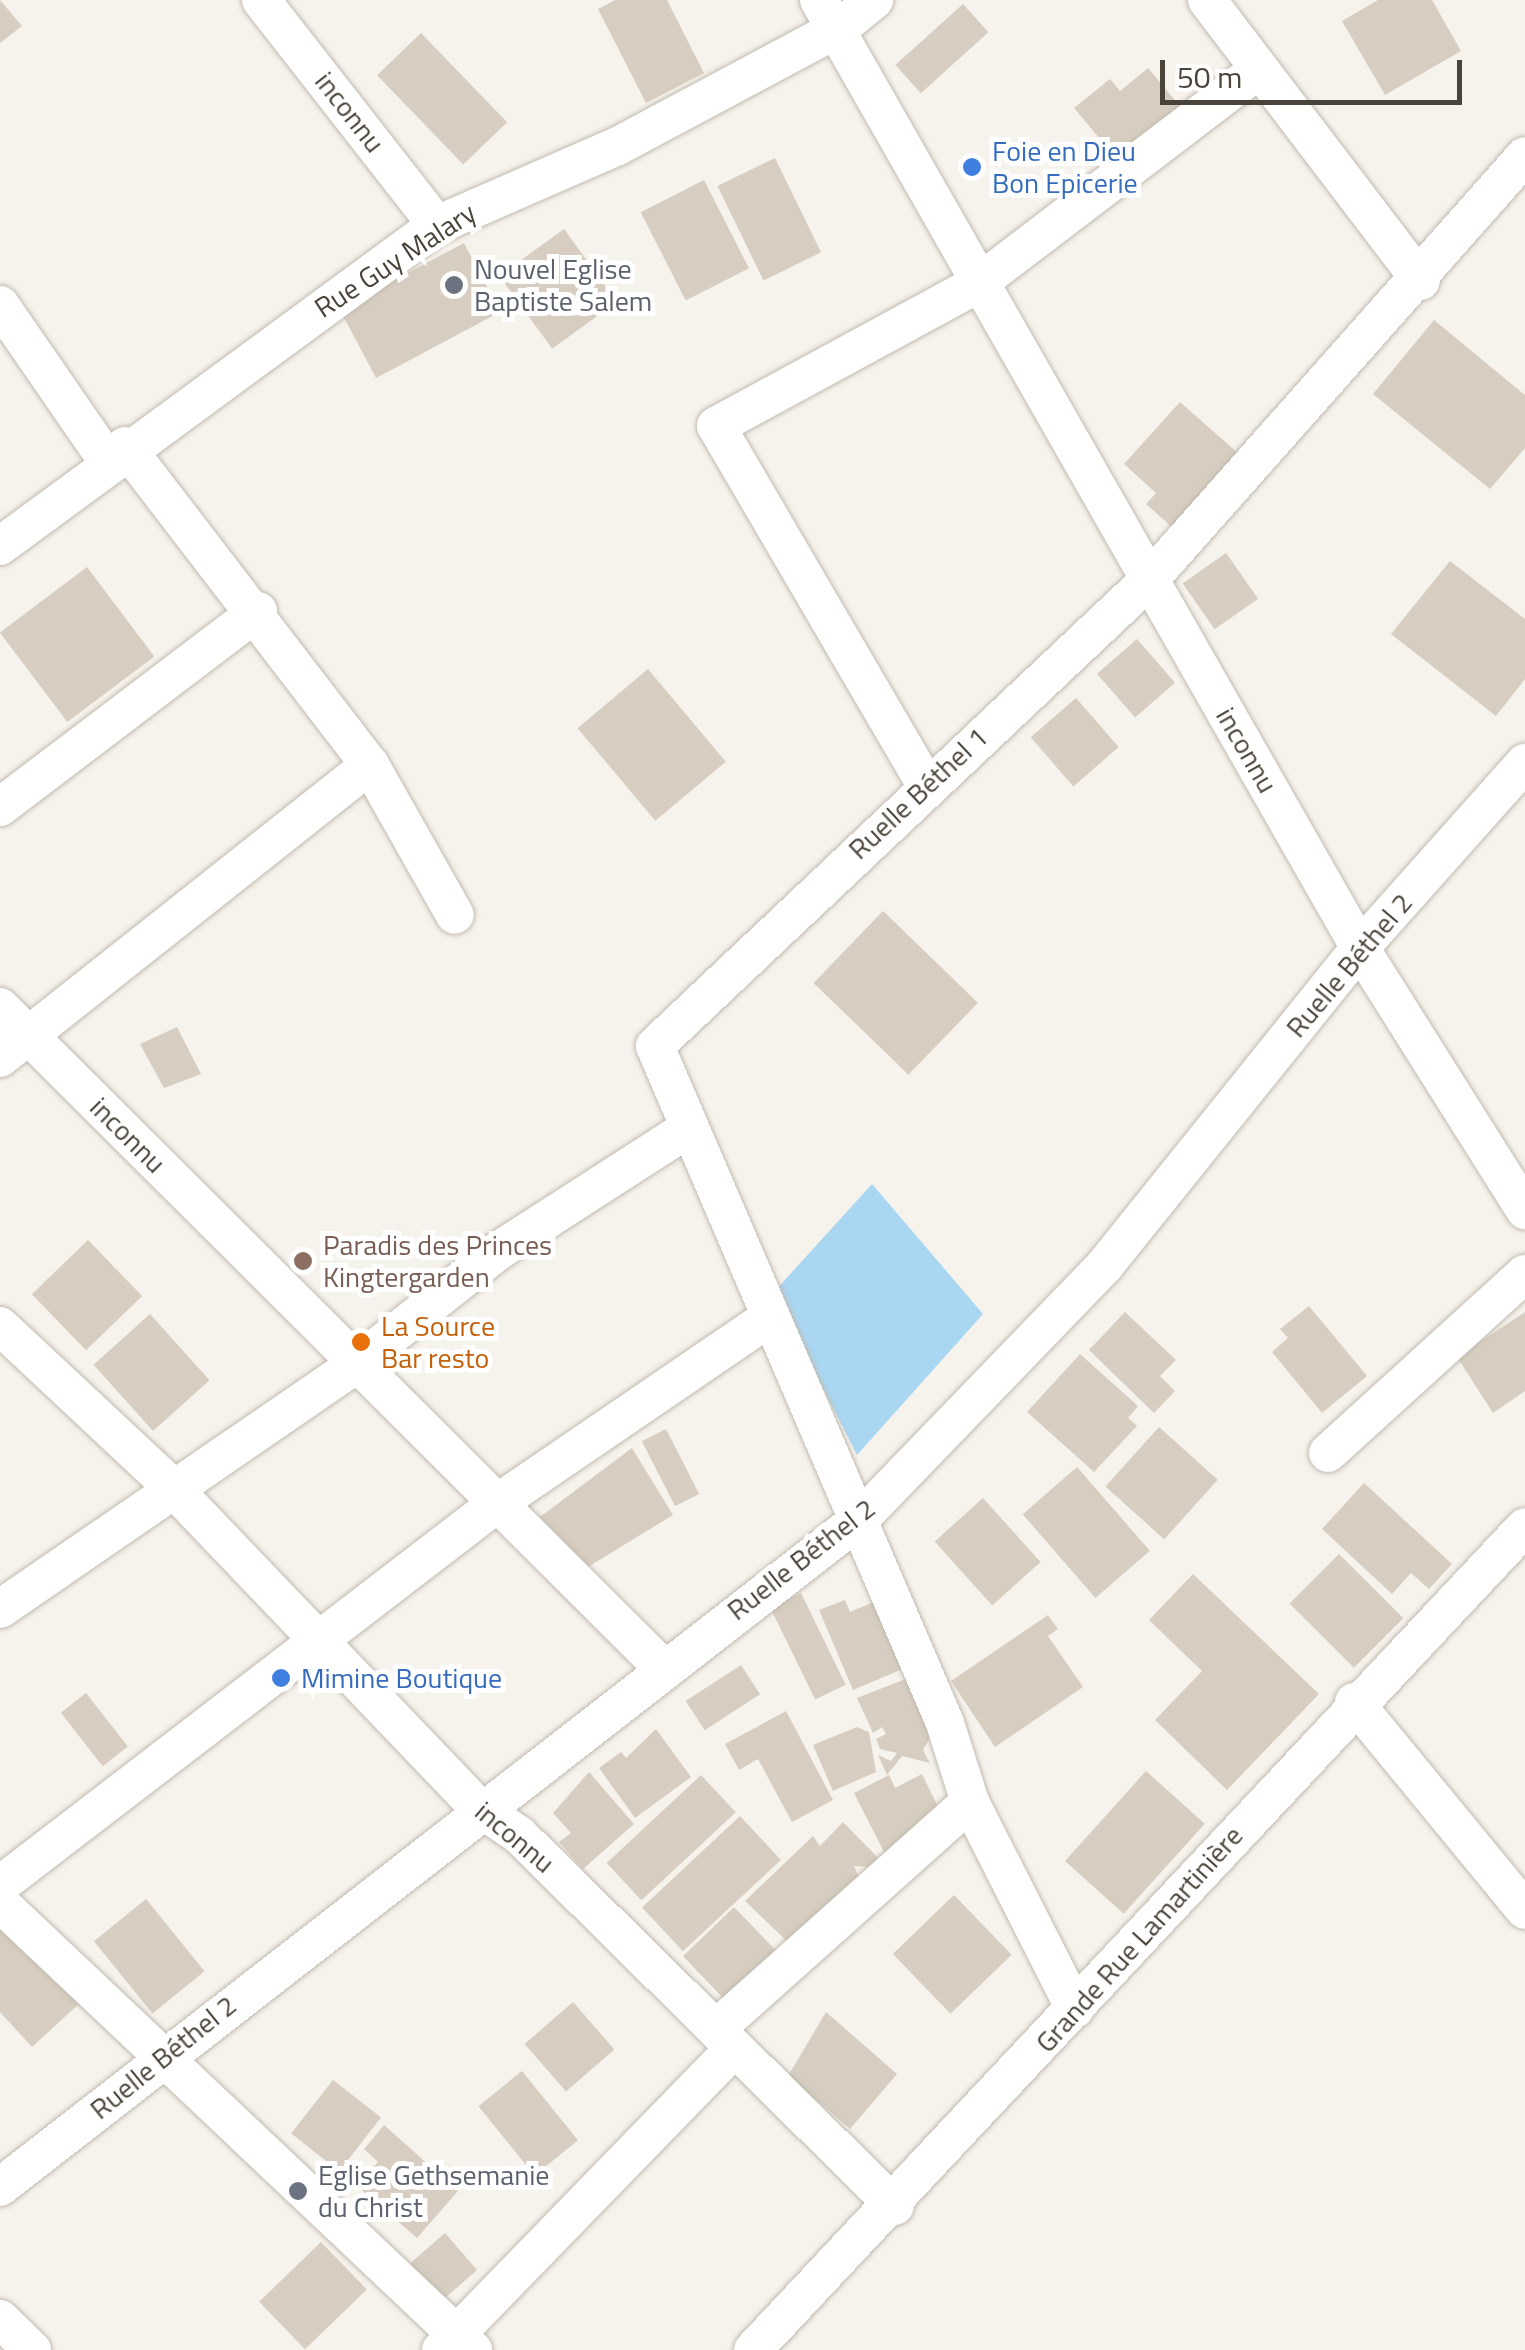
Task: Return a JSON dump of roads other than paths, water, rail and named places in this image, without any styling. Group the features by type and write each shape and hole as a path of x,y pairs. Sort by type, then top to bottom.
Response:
{"street":[{"name":"inconnu","path":"261,0 437,226"},
{"name":"Rue Guy Malary","path":"0,546 116,453 437,226 618,146 830,14 874,0"},
{"path":"1207,0 1256,72 1421,281"},
{"name":"inconnu","path":"830,14 976,285 1150,579 1360,948 1521,1192"},
{"path":"926,785 716,426 976,285 1256,72"},
{"name":"Ruelle Béthel 1","path":"860,1518 686,1130 657,1057 659,1038 1150,579 1421,281 1525,156"},
{"path":"0,304 116,453 258,610 370,765 455,915"},
{"path":"0,807 258,610"},
{"name":"Ruelle Béthel 2","path":"0,2187 478,1807 860,1518 1105,1265 1360,948 1525,763"},
{"path":"14,1046 370,765"},
{"name":"inconnu","path":"0,1007 14,1046 356,1364 660,1666"},
{"path":"0,1609 170,1484 356,1364 498,1251 686,1130"},
{"path":"1328,1453 1525,1274"},
{"path":"0,1885 499,1502 770,1317"},
{"name":"inconnu","path":"0,1326 170,1484 478,1807 519,1835 895,2206"},
{"path":"860,1518 970,1802 1075,2009"},
{"name":"Grande Rue Lamartinière","path":"752,2350 895,2206 1354,1702 1525,1527"},
{"path":"1354,1702 1525,1910"},
{"path":"0,1902 164,2055 457,2345 726,2039 970,1802"},
{"path":"0,2319 32,2350"}],"water":[{"path":"872,1184 983,1314 857,1455 774,1292"}],"place":[{"name":"Foie en Dieu Bon Epicerie","path":"972,167"},
{"name":"Nouvel Eglise Baptiste Salem","path":"454,285"},
{"name":"Paradis des Princes Kingtergarden","path":"303,1261"},
{"name":"La Source Bar resto","path":"361,1342"},
{"name":"Mimine Boutique","path":"281,1678"},
{"name":"Eglise Gethsemanie du Christ","path":"298,2191"}]}
